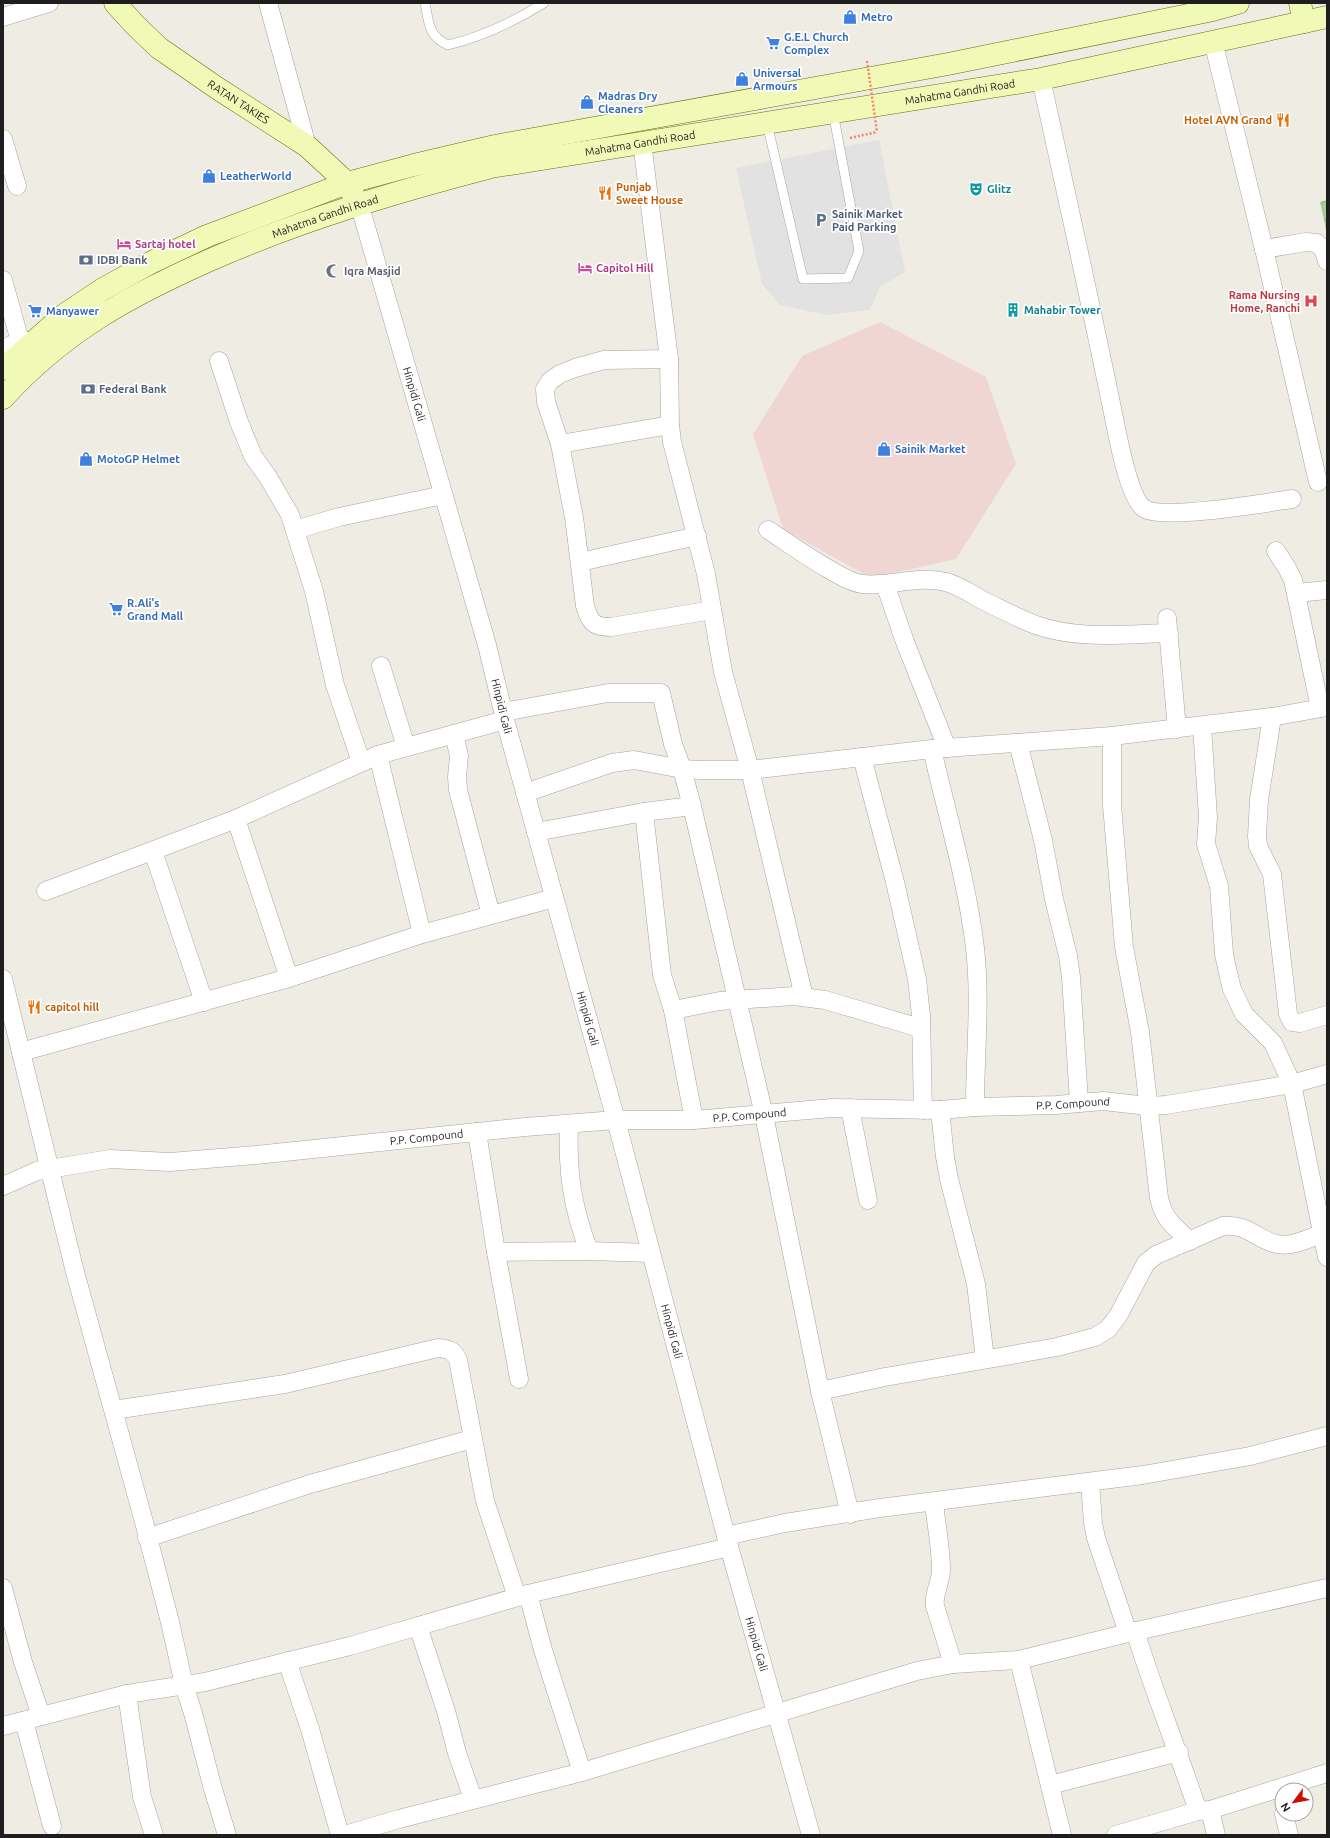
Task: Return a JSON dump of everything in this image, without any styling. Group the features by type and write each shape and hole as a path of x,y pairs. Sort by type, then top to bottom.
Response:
{"main road":[{"name":"RATAN TAKIES","path":"115,3 135,25 160,48 217,88 307,146 347,183 359,203"},
{"name":"Mahatma Gandhi Road","path":"3,369 26,341 103,289 150,263 207,236 347,183 414,165 495,146 956,62 1213,10 1238,3"},
{"name":"Mahatma Gandhi Road","path":"3,398 45,356 78,330 120,304 170,278 251,242 359,203 491,166 1041,79 1213,41 1302,12 1327,17"}],"street":[{"path":"3,17 49,3"},
{"path":"268,3 307,146"},
{"path":"1213,41 1264,249 1318,482"},
{"path":"1041,79 1100,344 1124,467 1133,491 1143,508 1154,512 1211,510 1292,499"},
{"path":"3,139 17,186"},
{"path":"642,142 669,359 670,425 697,536 727,691 750,770 804,997"},
{"name":"Hinpidi Gali","path":"359,203 487,645 504,716 616,1120 728,1541 811,1835"},
{"path":"1264,249 1306,242 1317,243 1324,251 1327,261"},
{"path":"3,280 26,341 3,349"},
{"path":"669,359 604,360 575,368 550,381 545,389 546,402 560,444 574,517 588,616 593,623 599,627 611,627 712,610"},
{"path":"219,361 239,422 253,456 284,504 295,530 314,591 335,686 361,762"},
{"path":"560,444 670,425"},
{"path":"295,530 339,517 443,495"},
{"path":"768,530 850,582 865,584 932,580 946,582 958,586 984,601 1034,625 1053,631 1086,634 1168,626 1177,729"},
{"path":"580,562 697,536"},
{"path":"525,793 612,762 625,760 634,760 682,769 750,770 940,749 1112,736 1177,729 1272,717 1324,708 1296,593 1287,568 1276,551"},
{"path":"885,584 940,749 966,893 975,950 977,1008 975,1106"},
{"path":"1296,593 1327,590"},
{"path":"381,666 406,747"},
{"path":"46,891 236,819 378,755 454,734 504,716 608,693 661,693 672,744 682,769 692,806 764,1115 820,1391 850,1514"},
{"path":"1272,717 1259,800 1257,836 1258,846 1272,874 1288,1014 1292,1022 1300,1023 1327,1015"},
{"path":"1202,726 1208,817 1206,844 1219,886 1224,954 1232,990 1244,1014 1273,1043 1292,1084 1321,1234 1327,1257"},
{"path":"454,734 459,756 457,777 458,790 491,915"},
{"path":"1112,736 1112,805 1116,870 1124,947 1140,1032 1159,1198 1166,1219 1190,1241"},
{"path":"1018,743 1043,840 1051,885 1068,956 1071,977 1079,1102"},
{"path":"378,755 422,934"},
{"path":"862,757 896,882 912,952 920,998 920,1028 932,1110 976,1284 985,1358"},
{"path":"536,832 644,812 692,806"},
{"path":"644,812 662,975 673,1010 694,1120"},
{"path":"236,819 289,978"},
{"path":"153,851 204,1002"},
{"path":"21,1052 289,978 422,934 554,898"},
{"path":"3,979 75,1272 148,1538 170,1622 184,1685 227,1835"},
{"path":"673,1010 737,1000 769,997 804,997 825,1000 920,1028"},
{"name":"P.P. Compound","path":"3,1186 37,1171 110,1159 170,1162 616,1120 694,1120 850,1108 932,1110 975,1106 1056,1105 1103,1101 1148,1106 1221,1097 1292,1084 1327,1074"},
{"path":"850,1108 868,1200"},
{"path":"569,1124 570,1181 577,1215 589,1251"},
{"path":"478,1132 496,1252 519,1379"},
{"path":"820,1391 985,1358 1075,1344 1095,1336 1108,1329 1118,1316 1146,1263 1156,1255 1190,1241 1214,1228 1234,1224 1276,1244 1290,1244 1321,1234"},
{"path":"496,1252 589,1251 651,1253"},
{"path":"114,1410 285,1384 438,1348 448,1349 455,1353 458,1360 485,1502 543,1650 582,1772"},
{"path":"3,1726 127,1694 205,1682 350,1646 523,1596 728,1541 778,1525 934,1502 1090,1482 1250,1456 1327,1436"},
{"path":"148,1538 310,1484 472,1439"},
{"path":"1090,1482 1093,1523 1096,1538 1131,1632 1179,1752 1216,1835"},
{"path":"934,1502 941,1570 940,1582 934,1598 935,1606 953,1664"},
{"path":"3,1588 21,1655 41,1716"},
{"path":"345,1835 399,1818 582,1772 917,1671 953,1664 1019,1660 1131,1632 1327,1588"},
{"path":"418,1626 446,1711 458,1758 473,1799"},
{"path":"1019,1660 1062,1835"},
{"path":"287,1662 310,1729 340,1835"},
{"path":"127,1694 142,1797 154,1835"},
{"path":"24,1721 52,1826"},
{"path":"1050,1785 1179,1752"},
{"path":"1299,1782 1327,1773"},
{"path":"1116,1835 1274,1790"},
{"path":"1286,1822 1289,1835"}],"lane":[{"path":"425,3 431,31 438,40 448,45 480,34 528,13 544,3"},
{"path":"766,122 803,279 848,278 858,251 833,112"}],"path":[{"path":"846,138 877,132 867,61"}],"shaded area":[{"name":"Sainik Market Paid Parking","path":"879,140 905,272 880,287 870,310 826,315 780,305 762,284 736,168"},
{"name":"Sainik Market","path":"880,322 986,377 1016,464 956,559 871,578 783,529 753,434 802,356"}],"green space":[{"path":"1327,200 1327,234 1320,202"}],"place":[{"name":"Metro","path":"850,17"},
{"name":"G.E.L Church Complex","path":"773,43"},
{"name":"Universal Armours","path":"742,79"},
{"name":"Madras Dry Cleaners","path":"587,102"},
{"name":"Hotel AVN Grand","path":"1283,120"},
{"name":"LeatherWorld","path":"209,176"},
{"name":"Glitz","path":"976,189"},
{"name":"Punjab Sweet House","path":"605,193"},
{"name":"Sainik Market Paid Parking","path":"821,220"},
{"name":"Sartaj hotel","path":"124,244"},
{"name":"IDBI Bank","path":"86,260"},
{"name":"Capitol Hill","path":"585,268"},
{"name":"Iqra Masjid","path":"333,271"},
{"name":"Rama Nursing Home, Ranchi","path":"1311,301"},
{"name":"Mahabir Tower","path":"1013,310"},
{"name":"Manyawer","path":"35,311"},
{"name":"Federal Bank","path":"88,389"},
{"name":"Sainik Market","path":"884,449"},
{"name":"MotoGP Helmet","path":"86,459"},
{"name":"R.Ali's Grand Mall","path":"116,609"},
{"name":"capitol hill","path":"34,1007"}]}
